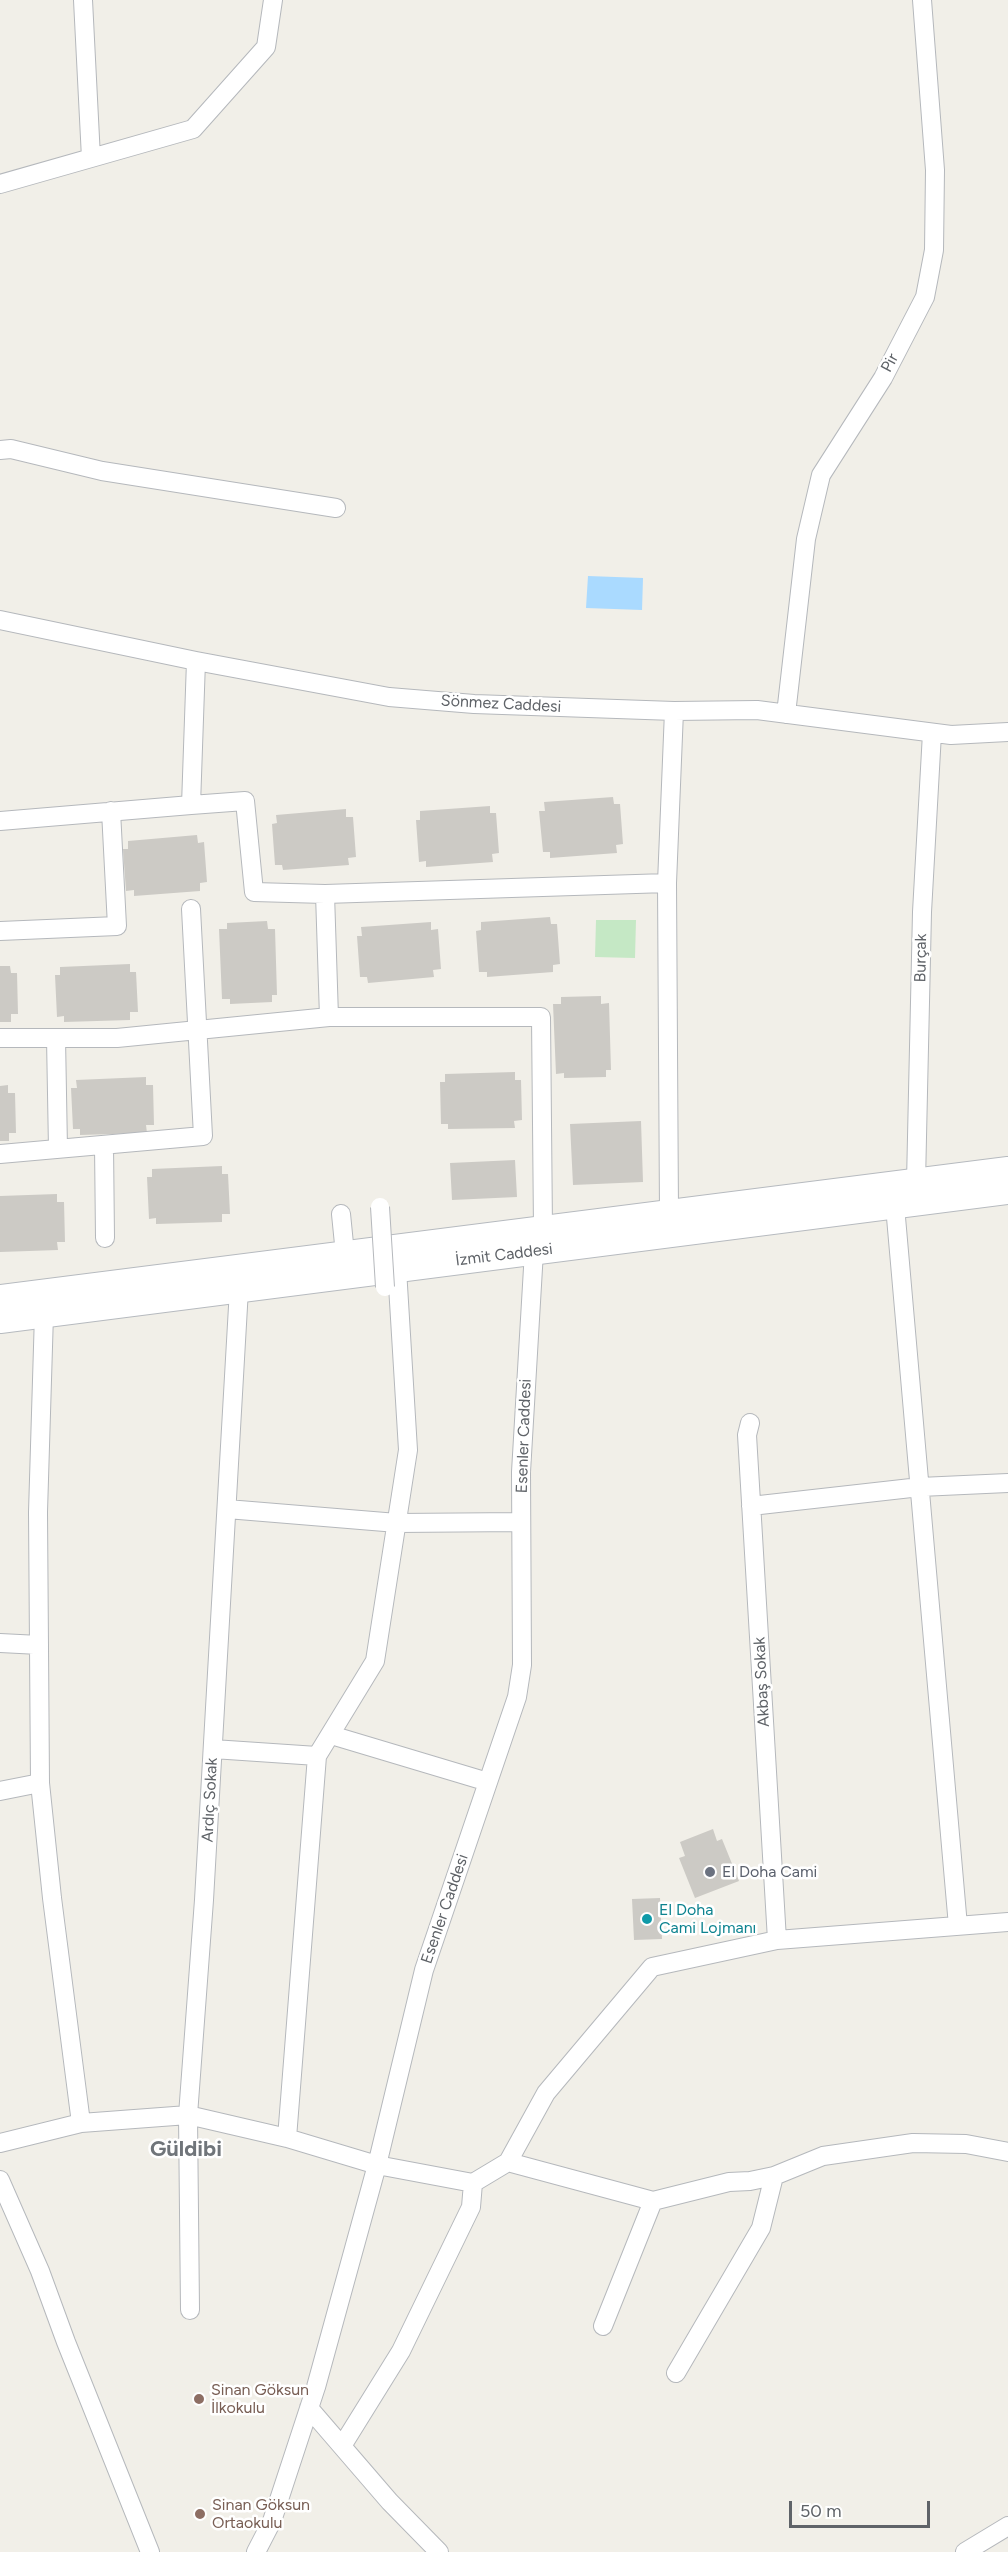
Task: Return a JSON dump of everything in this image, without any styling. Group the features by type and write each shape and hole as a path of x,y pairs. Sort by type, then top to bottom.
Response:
{"main road":[{"name":"İzmit Caddesi","path":"0,1320 239,1289 391,1278 538,1240 669,1213 1008,1170"},
{"name":"İzmit Caddesi","path":"0,1298 345,1254 538,1240 895,1206 1008,1191"}],"street":[{"path":"83,0 91,158"},
{"path":"0,184 193,129 266,46 273,0"},
{"name":"Pir","path":"786,714 807,539 821,475 883,378 925,297 934,250 935,170 922,0"},
{"path":"0,450 11,449 102,471 336,508"},
{"name":"Sönmez Caddesi","path":"0,620 196,661 389,697 474,704 674,711 756,710 951,735 1008,732"},
{"path":"191,805 196,661"},
{"path":"669,1213 667,883 674,711"},
{"name":"Burçak","path":"916,1182 922,912 932,733"},
{"path":"0,821 245,801 254,892 325,894 667,883"},
{"path":"0,931 117,926 111,811"},
{"path":"0,1038 117,1038 329,1017 325,894"},
{"path":"0,1154 203,1137 191,909"},
{"name":"Esenler Caddesi","path":"256,2552 272,2521 309,2408 377,2165 424,1970 517,1697 522,1665 521,1472 538,1240 541,1017 329,1017"},
{"path":"56,1038 58,1149"},
{"path":"104,1145 105,1238"},
{"path":"895,1206 958,1926"},
{"path":"287,2138 317,1756 375,1661 408,1449 393,1346 391,1278 380,1207"},
{"path":"341,1214 345,1254"},
{"name":"Ardıç Sokak","path":"190,2310 188,2115 213,1749 239,1289"},
{"path":"44,1314 38,1512 40,1783 52,1898 81,2123"},
{"name":"Akbaş Sokak","path":"750,1424 747,1436 777,1940"},
{"path":"752,1506 920,1487 1008,1483"},
{"path":"226,1509 397,1523 521,1522"},
{"path":"0,1643 39,1645"},
{"path":"331,1735 488,1782"},
{"path":"213,1749 317,1756"},
{"path":"0,1791 40,1783"},
{"path":"0,2143 81,2123 188,2115 287,2138 377,2165 473,2183 508,2162 546,2093 652,1966 777,1940 1008,1922"},
{"path":"508,2162 653,2201 729,2182 774,2176 823,2156 913,2143 966,2144 1008,2152"},
{"path":"676,2373 761,2228 774,2176"},
{"path":"0,2181 40,2271 150,2552"},
{"path":"342,2446 401,2351 471,2207 473,2183"},
{"path":"603,2326 653,2201"},
{"path":"309,2408 390,2502 440,2552"},
{"path":"965,2552 1008,2526"}],"green space":[{"path":"596,920 636,920 635,958 595,957"}],"water":[{"path":"588,576 643,578 642,610 586,608"}],"building":[{"path":"613,797 614,804 620,804 623,844 616,845 617,853 550,858 550,852 543,852 539,811 545,811 544,802"},
{"path":"490,806 490,813 496,813 499,853 492,854 493,862 426,867 426,861 419,862 416,820 420,820 420,811"},
{"path":"346,809 346,817 353,817 356,857 348,858 349,865 283,870 282,865 275,865 272,824 277,823 276,815"},
{"path":"197,835 198,843 204,842 207,882 200,883 200,891 134,896 134,890 126,891 123,849 128,849 128,841"},
{"path":"550,917 551,924 557,924 560,964 553,965 553,972 487,977 487,972 479,972 476,931 481,930 481,922"},
{"path":"267,921 268,929 275,929 277,995 272,995 272,1002 230,1004 230,999 222,999 219,929 227,929 227,923"},
{"path":"431,922 431,930 438,929 441,969 433,970 434,977 368,983 367,977 360,977 357,936 362,936 361,927"},
{"path":"130,964 130,972 136,972 138,1012 130,1012 130,1020 64,1022 64,1016 57,1017 55,975 60,975 60,967"},
{"path":"0,966 10,966 11,973 17,973 18,1014 11,1014 11,1022 0,1022"},
{"path":"601,996 601,1004 609,1003 611,1070 606,1070 606,1077 564,1078 564,1073 556,1074 553,1004 561,1004 561,997"},
{"path":"515,1072 515,1080 521,1080 522,1120 514,1121 515,1128 448,1129 448,1124 441,1124 440,1082 445,1082 445,1074"},
{"path":"146,1077 146,1085 153,1085 154,1125 146,1125 147,1133 80,1135 80,1129 73,1129 71,1088 77,1088 76,1080"},
{"path":"8,1085 8,1093 15,1093 16,1133 9,1133 9,1141 0,1141 0,1086"},
{"path":"641,1121 643,1182 573,1185 570,1124"},
{"path":"515,1160 517,1197 452,1200 450,1163"},
{"path":"222,1166 222,1174 228,1174 230,1214 222,1214 222,1222 156,1224 156,1218 149,1219 147,1177 152,1177 152,1169"},
{"path":"57,1194 57,1202 64,1202 65,1242 57,1242 58,1250 0,1252 0,1196"},
{"name":"El Doha Cami","path":"713,1829 717,1841 722,1839 739,1881 695,1898 679,1858 685,1856 680,1842"},
{"name":"El Doha Cami Lojmanı","path":"660,1898 662,1939 634,1940 632,1899"}],"place":[{"name":"El Doha Cami","path":"710,1872"},
{"name":"El Doha Cami Lojmanı","path":"647,1919"},
{"name":"Sinan Göksun İlkokulu","path":"199,2399"},
{"name":"Sinan Göksun Ortaokulu","path":"200,2514"}],"district":[{"name":"Güldibi","path":"186,2150"}]}
